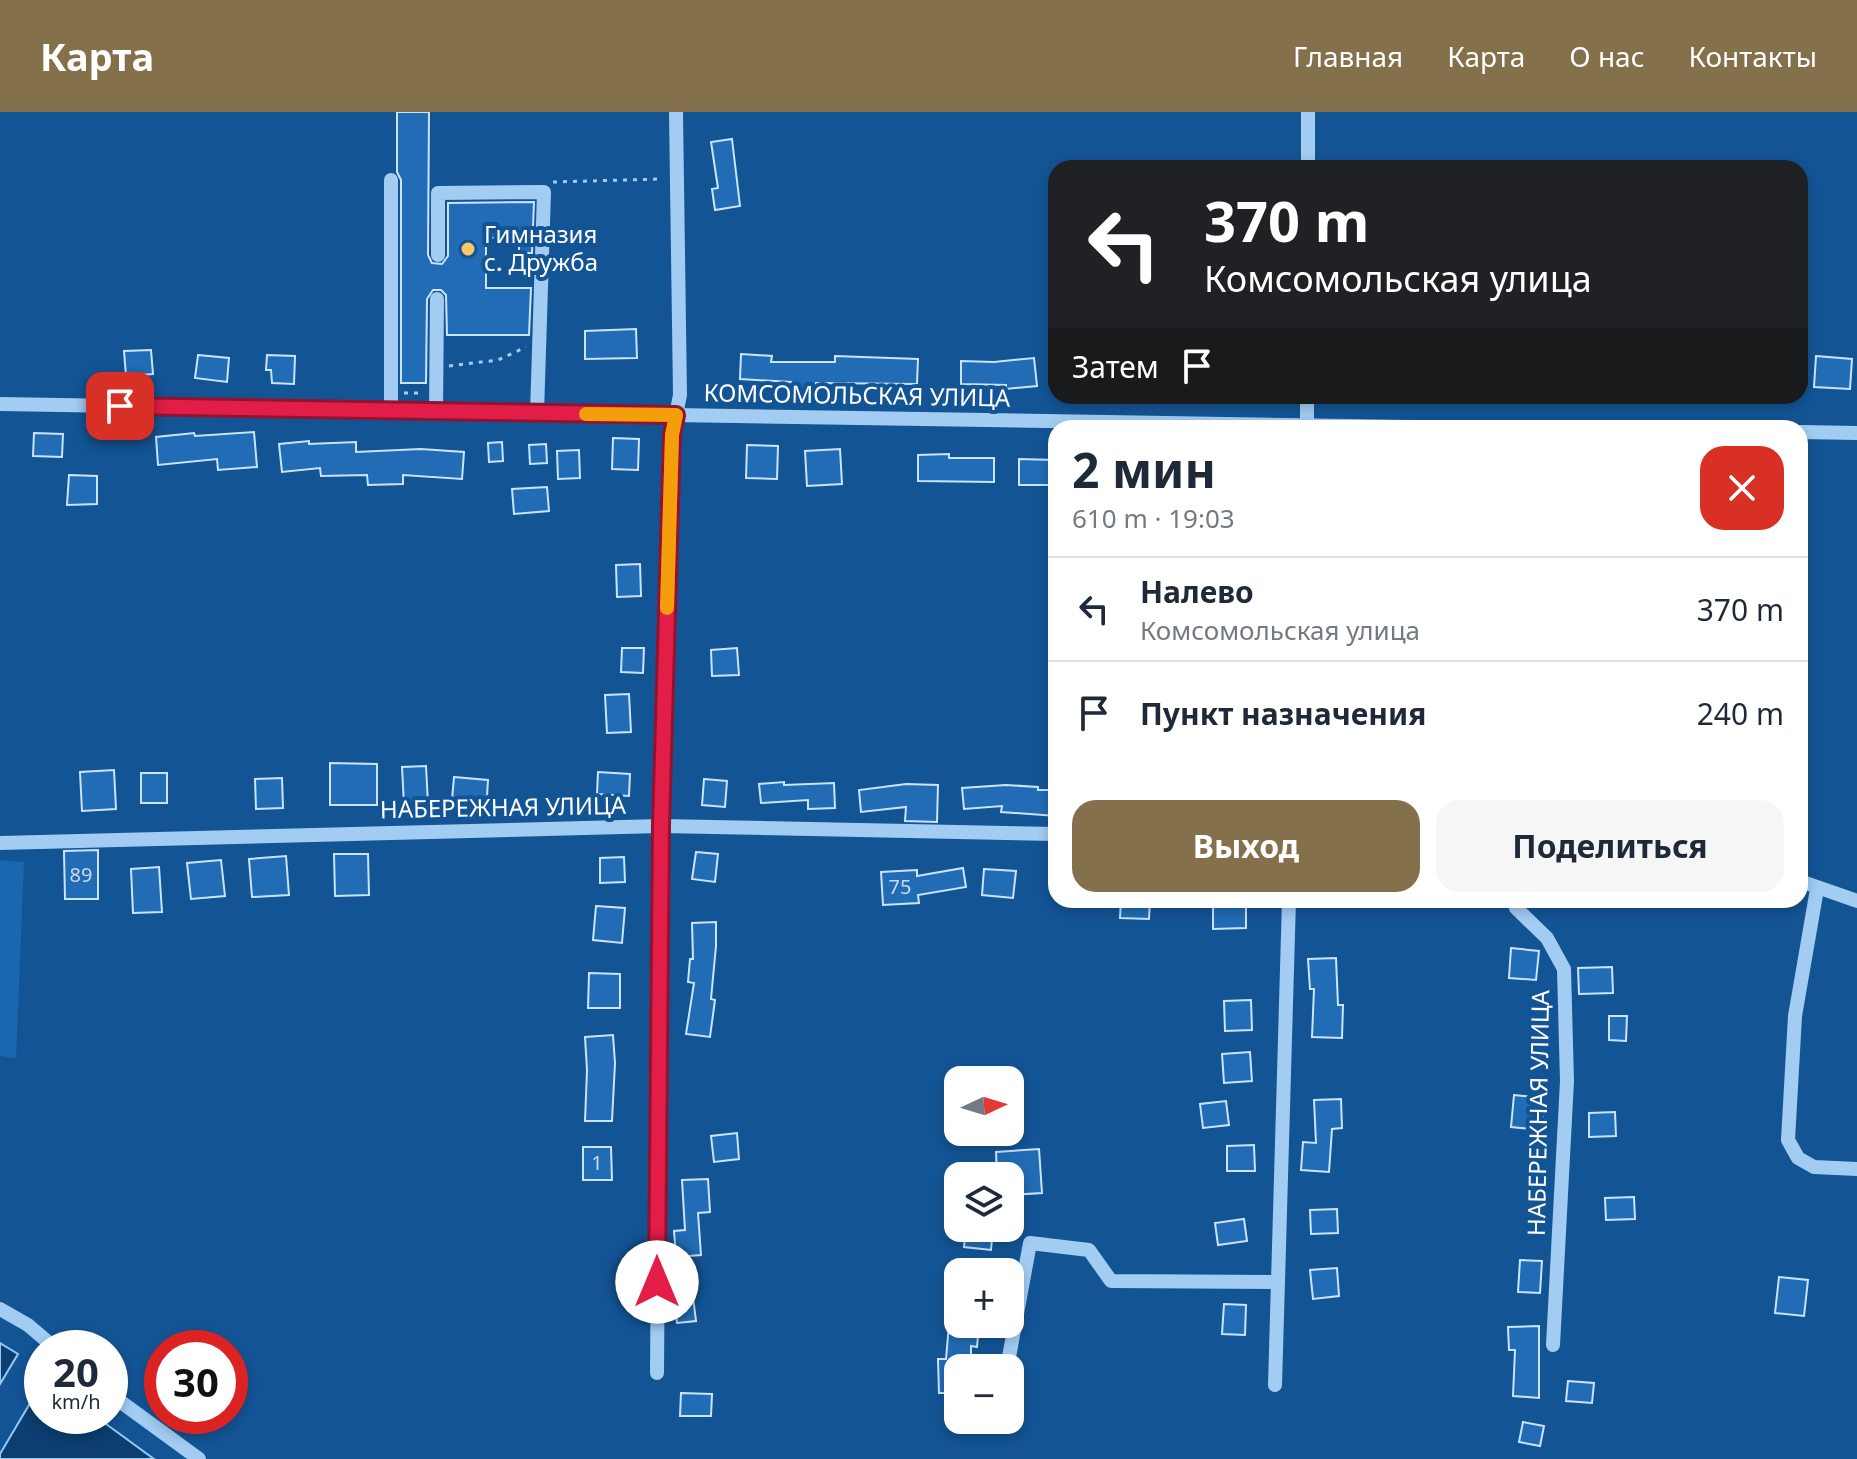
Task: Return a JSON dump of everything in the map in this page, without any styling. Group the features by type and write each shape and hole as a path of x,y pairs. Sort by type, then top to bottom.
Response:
{"street":[{"path":"657,1373 661,826 672,435 680,395 676,112"},
{"path":"1308,112 1308,160"},
{"path":"391,180 391,412"},
{"path":"438,255 438,193 544,192 537,413"},
{"path":"436,412 437,299"},
{"name":"КОМСОМОЛЬСКАЯ УЛИЦА","path":"0,404 1048,422"},
{"path":"1808,432 1857,433"},
{"name":"НАБЕРЕЖНАЯ УЛИЦА","path":"0,843 661,826 1048,834"},
{"path":"1808,885 1857,901"},
{"path":"1817,889 1795,1016 1788,1140 1798,1158 1814,1167 1857,1169"},
{"path":"1275,1385 1289,908"},
{"name":"НАБЕРЕЖНАЯ УЛИЦА","path":"1516,908 1547,938 1564,969 1567,1081 1553,1345"},
{"path":"1010,1354 1030,1243 1089,1250 1111,1281 1278,1282"},
{"path":"0,1309 34,1330"},
{"path":"128,1407 199,1459"}],"path":[{"path":"544,192 544,182 670,179"},
{"path":"498,269 542,269"},
{"path":"437,368 498,360 518,349 541,343"},
{"path":"392,393 437,393"}],"shaded area":[{"path":"0,860 24,862 16,1058 0,1056"},
{"path":"0,1343 18,1354 0,1384"},
{"path":"24,1413 24,1434 120,1434 154,1459 0,1459"}],"building":[{"path":"397,112 429,112 428,255 432,263 442,264 448,256 448,203 534,202 532,253 519,253 519,237 486,238 486,288 531,288 529,335 447,335 446,295 441,290 433,290 427,299 426,383 401,383 401,180 397,172"},
{"path":"732,139 740,206 715,210 712,189 718,188 711,142"},
{"path":"636,329 637,358 585,359 585,331"},
{"path":"151,350 153,374 126,376 124,351"},
{"path":"741,354 772,356 771,362 835,362 835,356 918,359 917,384 816,383 816,392 791,393 791,382 740,379"},
{"path":"198,355 229,358 227,382 195,378"},
{"path":"267,355 295,356 294,384 272,383 271,370 266,370"},
{"path":"1816,356 1852,359 1850,389 1814,387"},
{"path":"1034,358 1037,386 1006,389 1006,385 961,384 961,361"},
{"path":"254,432 257,467 218,470 217,459 158,465 156,437"},
{"path":"34,433 63,434 62,457 33,456"},
{"path":"613,438 639,439 638,470 612,469"},
{"path":"309,441 309,444 356,442 356,452 421,449 464,452 462,479 403,475 403,484 368,485 367,475 321,476 320,468 282,472 279,444"},
{"path":"502,442 503,461 489,462 488,443"},
{"path":"546,444 547,463 530,464 529,445"},
{"path":"747,445 778,446 777,479 746,478"},
{"path":"840,449 842,484 807,486 805,451"},
{"path":"579,450 580,478 558,479 557,451"},
{"path":"949,454 949,458 994,458 994,482 918,481 918,455"},
{"path":"1019,459 1048,460 1048,485 1019,485"},
{"path":"69,475 97,476 97,504 67,505"},
{"path":"547,487 549,511 514,514 512,489"},
{"path":"640,564 641,596 617,597 616,565"},
{"path":"622,648 644,648 643,673 621,672"},
{"path":"737,648 739,675 712,676 711,650"},
{"path":"629,694 631,732 607,733 605,695"},
{"path":"330,763 377,764 377,805 330,805"},
{"path":"426,766 428,804 404,805 402,767"},
{"path":"114,770 116,809 82,811 80,772"},
{"path":"598,772 630,774 629,796 597,794"},
{"path":"141,773 167,773 167,803 141,803"},
{"path":"454,777 488,780 486,813 451,811"},
{"path":"282,778 283,808 256,809 255,779"},
{"path":"704,779 727,781 725,807 702,805"},
{"path":"784,782 784,785 834,783 835,808 808,809 808,800 761,803 759,784"},
{"path":"906,784 938,785 937,822 905,821 906,807 861,812 859,790"},
{"path":"1006,785 1048,790 1048,815 1001,812 1002,806 964,809 962,788"},
{"path":"98,850 98,899 65,899 64,851"},
{"path":"696,852 718,854 715,882 692,879"},
{"path":"334,854 368,854 369,895 335,896"},
{"path":"286,856 289,895 252,897 249,859"},
{"path":"624,857 625,882 600,883 600,858"},
{"path":"221,860 225,896 191,899 187,863"},
{"path":"159,867 162,912 133,913 131,869"},
{"path":"963,868 966,887 918,895 919,903 883,905 881,872 917,870 917,876"},
{"path":"984,869 1016,871 1013,898 982,895"},
{"path":"596,906 625,908 622,943 593,940"},
{"path":"1121,908 1150,908 1149,919 1120,918"},
{"path":"1213,908 1246,908 1246,928 1213,929"},
{"path":"716,922 711,999 715,1000 710,1037 686,1034 694,983 688,982 690,959 693,959 692,923"},
{"path":"1511,948 1539,951 1536,980 1509,978"},
{"path":"1336,958 1338,1005 1343,1005 1342,1038 1312,1037 1314,989 1310,989 1308,959"},
{"path":"1612,967 1613,993 1579,994 1578,968"},
{"path":"589,973 620,974 620,1008 588,1008"},
{"path":"1251,1000 1252,1030 1225,1031 1224,1001"},
{"path":"1609,1016 1627,1016 1626,1041 1609,1040"},
{"path":"613,1035 612,1121 585,1121 585,1037"},
{"path":"1250,1052 1252,1081 1224,1083 1222,1054"},
{"path":"1514,1095 1545,1098 1541,1130 1511,1127"},
{"path":"1341,1099 1342,1128 1332,1129 1329,1172 1301,1170 1303,1142 1316,1143 1314,1100"},
{"path":"1226,1101 1229,1125 1203,1128 1200,1104"},
{"path":"1615,1112 1616,1136 1589,1137 1589,1113"},
{"path":"737,1133 739,1159 714,1162 711,1136"},
{"path":"1254,1145 1255,1171 1227,1171 1227,1146"},
{"path":"583,1147 611,1147 612,1180 583,1180"},
{"path":"1039,1149 1042,1193 1024,1194 1024,1162 996,1162 996,1152"},
{"path":"708,1179 710,1212 698,1213 701,1255 676,1257 674,1231 685,1230 682,1180"},
{"path":"1634,1197 1635,1219 1606,1220 1605,1198"},
{"path":"1337,1209 1338,1233 1311,1234 1310,1210"},
{"path":"1244,1219 1247,1241 1218,1245 1215,1223"},
{"path":"965,1242 992,1242 991,1250 964,1247"},
{"path":"1520,1260 1542,1261 1540,1293 1518,1292"},
{"path":"1337,1268 1339,1296 1313,1299 1310,1270"},
{"path":"1779,1277 1808,1280 1804,1316 1775,1313"},
{"path":"693,1297 696,1321 677,1323 674,1299"},
{"path":"1224,1304 1246,1305 1245,1335 1222,1334"},
{"path":"1539,1326 1539,1398 1513,1396 1515,1350 1509,1350 1508,1327"},
{"path":"948,1338 978,1338 977,1347 971,1346 971,1354 946,1354"},
{"path":"938,1359 944,1359 944,1393 939,1393"},
{"path":"1568,1381 1594,1383 1592,1403 1566,1401"},
{"path":"681,1393 712,1394 711,1416 680,1416"},
{"path":"1523,1422 1544,1426 1540,1446 1519,1442"}],"slow traffic":[{"path":"586,414 676,415 672,435 667,608"}],"place":[{"name":"Гимназия с. Дружба","path":"468,249"}],"route":[{"path":"120,406 676,415 672,435 661,826 657,1282"}]}
